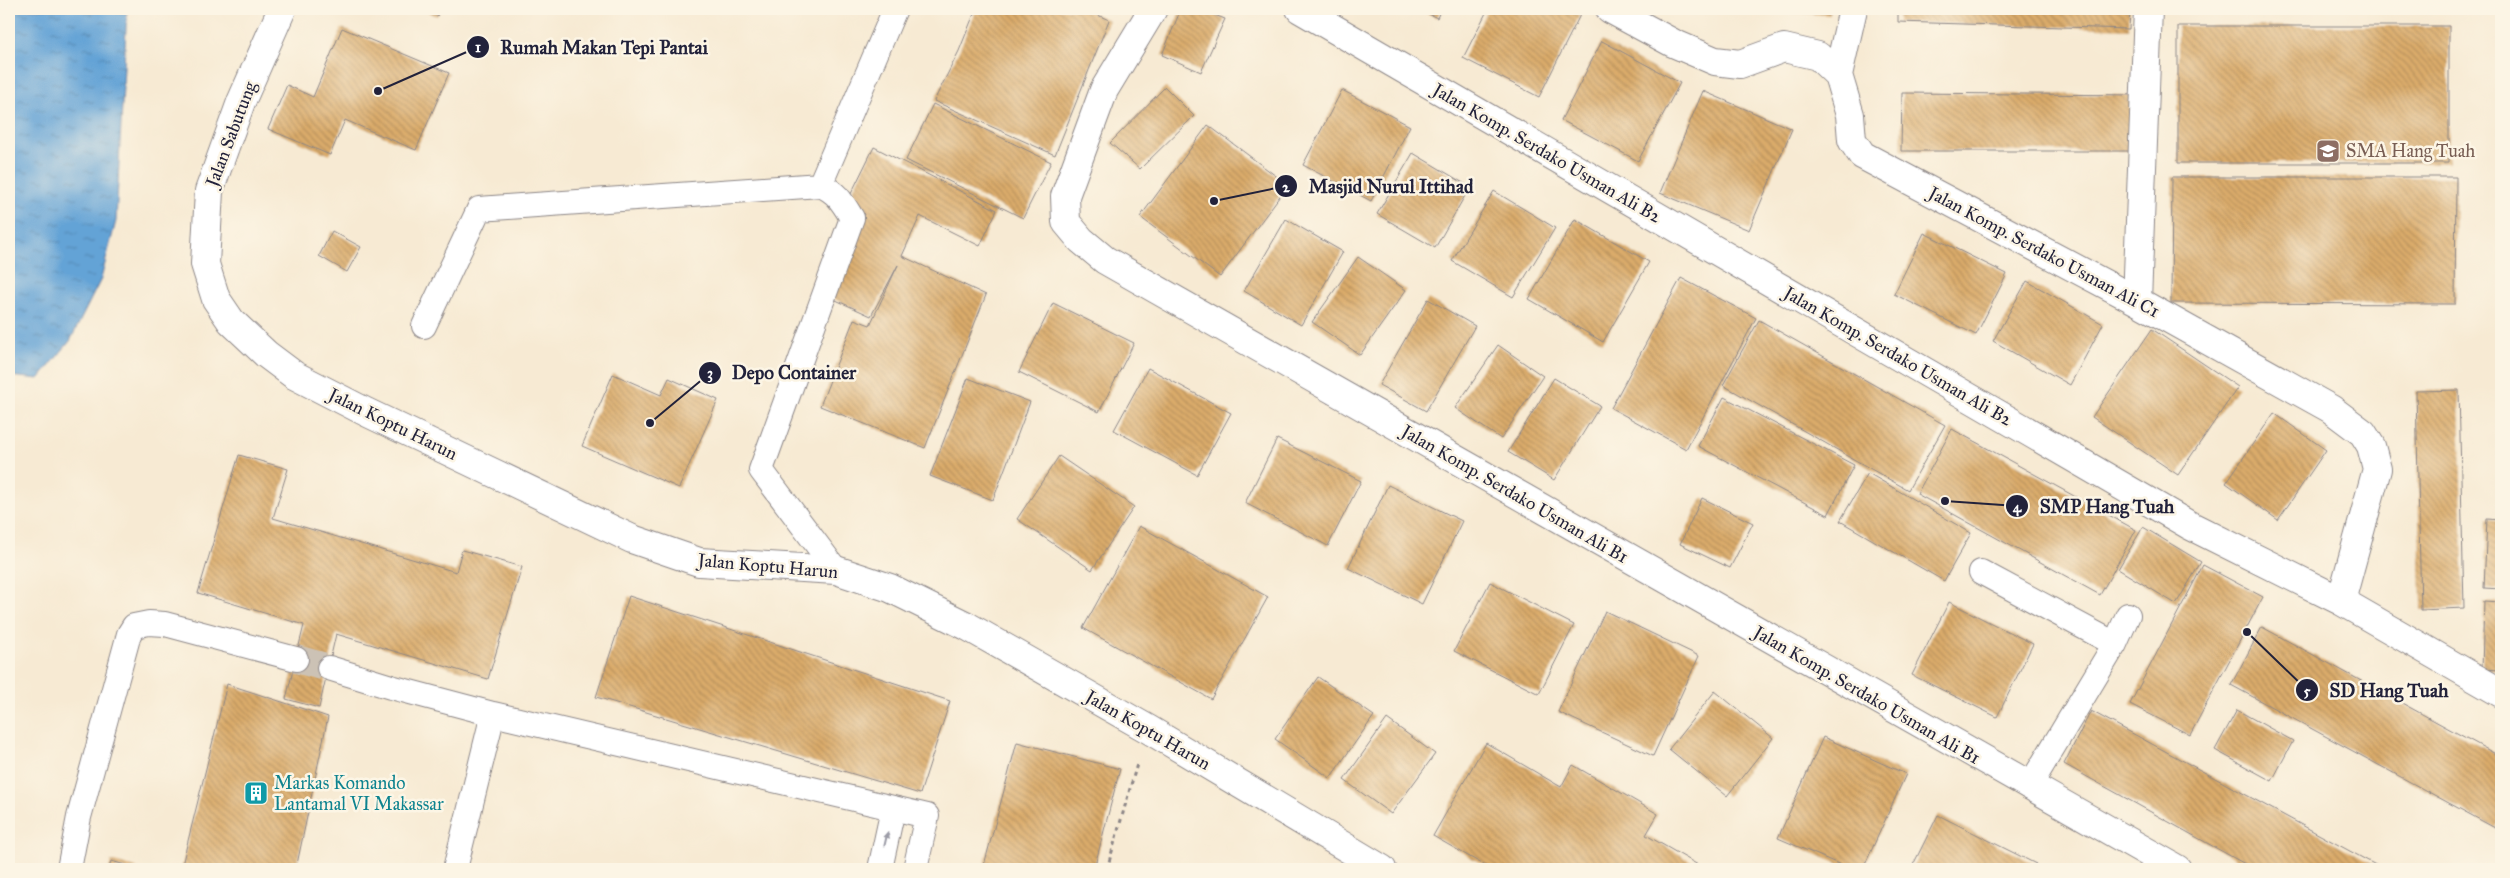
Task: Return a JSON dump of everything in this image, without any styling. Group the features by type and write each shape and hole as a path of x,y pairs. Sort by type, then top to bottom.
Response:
{"street":[{"name":"Jalan Sabutung","path":"205,264 209,191 241,102 282,9"},
{"name":"Jalan Komp. Serdako Usman Ali B1","path":"1153,9 1104,90 1065,196 1066,222 1081,240 1105,260 2029,787 2177,869"},
{"name":"Jalan Komp. Serdako Usman Ali B2","path":"1300,9 2190,525 2341,601 2501,693"},
{"name":"Jalan Komp. Serdako Usman Ali C1","path":"1610,9 1673,43 1715,61 1740,64 1784,48 1818,56 1838,75 1850,115 1852,140 1862,155 2137,301 2331,408 2363,433 2371,446 2377,469 2341,601"},
{"path":"1838,75 1853,9"},
{"path":"2137,301 2148,9"},
{"name":"Jalan Koptu Harun","path":"205,264 216,299 231,321 266,354 294,375 366,412 632,539 699,562 836,570 890,588 966,626 1148,728 1382,869"}],"lane":[{"path":"820,185 895,9"},
{"path":"424,326 479,209 820,185 832,190 842,200 852,218 761,470 836,570"},
{"path":"1981,572 2115,644"},
{"path":"2029,787 2115,644 2128,616"},
{"path":"69,869 79,817 129,634 134,626 149,623 165,624 296,659"},
{"path":"329,668 391,687 493,714 927,816 915,869"},
{"path":"455,869 493,714"},
{"path":"880,869 893,809"}],"path":[{"path":"1108,869 1148,728"}],"water":[{"path":"9,9 127,9 116,221 101,279 70,341 39,379 9,376"}],"building":[{"path":"422,9 441,9 437,16"},
{"path":"976,9 1084,9 1109,20 1055,155 934,101 959,51"},
{"path":"1181,9 1199,9 1225,19 1201,72 1162,55"},
{"path":"1419,9 1441,9 1437,18"},
{"path":"1488,9 1567,9 1580,15 1539,97 1463,58"},
{"path":"1711,9 1830,9 1830,15"},
{"path":"1898,9 2130,9 2129,29 1898,22"},
{"path":"2178,26 2449,26 2449,163 2178,163"},
{"path":"342,28 449,73 416,150 345,120 330,155 268,129 287,85 313,97"},
{"path":"1602,41 1680,83 1638,161 1561,120"},
{"path":"1165,87 1194,116 1140,169 1110,143"},
{"path":"1342,90 1410,126 1371,201 1303,165"},
{"path":"1703,91 1792,129 1749,230 1660,193"},
{"path":"1902,93 2139,95 2138,151 1901,151"},
{"path":"933,104 1051,162 1023,218 906,160"},
{"path":"1208,125 1288,185 1220,277 1140,217"},
{"path":"874,147 997,210 980,246 920,216 902,256 986,295 925,448 820,406 854,319 870,325 898,265 871,316 827,296 865,214 846,204"},
{"path":"1413,153 1470,187 1435,248 1377,214"},
{"path":"2172,177 2456,177 2455,304 2171,303"},
{"path":"1494,191 1555,228 1513,297 1452,261"},
{"path":"1286,219 1343,252 1301,325 1244,291"},
{"path":"1575,219 1649,262 1603,342 1529,299"},
{"path":"332,231 361,247 347,272 319,256"},
{"path":"1924,233 2007,274 1976,335 1894,294"},
{"path":"1358,257 1406,290 1360,355 1312,322"},
{"path":"1681,278 1756,318 1686,449 1611,408"},
{"path":"2027,281 2103,324 2070,385 1993,341"},
{"path":"1428,299 1475,326 1426,411 1379,385"},
{"path":"1053,303 1134,343 1099,412 1019,372"},
{"path":"1759,320 1945,425 1908,490 1723,385"},
{"path":"2152,329 2238,387 2178,475 2092,417"},
{"path":"1498,345 1543,376 1501,439 1455,408"},
{"path":"1148,368 1231,413 1197,475 1114,430"},
{"path":"613,374 661,395 669,378 718,400 679,488 582,446"},
{"path":"968,378 1030,402 993,500 930,476"},
{"path":"1554,378 1600,406 1554,480 1508,452"},
{"path":"2459,390 2464,608 2421,610 2416,391"},
{"path":"1724,397 1854,465 1828,515 1698,446"},
{"path":"2274,413 2326,450 2278,520 2226,483"},
{"path":"1952,429 2136,530 2100,595 1917,494"},
{"path":"1277,439 1361,481 1328,546 1245,503"},
{"path":"239,455 288,469 273,518 456,572 462,550 522,567 488,679 336,634 319,708 286,699 304,625 198,593"},
{"path":"1059,456 1134,507 1092,570 1017,519"},
{"path":"1868,473 1971,533 1944,581 1840,521"},
{"path":"1388,485 1462,521 1422,604 1348,568"},
{"path":"1702,498 1753,523 1730,568 1680,544"},
{"path":"2487,519 2501,520 2501,589 2484,588"},
{"path":"1139,526 1268,597 1211,699 1083,628"},
{"path":"2143,527 2201,562 2176,604 2118,569"},
{"path":"2203,565 2263,597 2190,735 2130,704"},
{"path":"1490,582 1574,625 1539,694 1454,651"},
{"path":"629,596 950,701 920,794 596,697"},
{"path":"1949,602 2033,644 1997,717 1912,675"},
{"path":"2484,602 2501,603 2501,670 2482,669"},
{"path":"1605,611 1699,656 1653,756 1558,712"},
{"path":"2262,627 2501,757 2501,816 2495,828 2231,685"},
{"path":"1318,677 1374,716 1330,778 1275,739"},
{"name":"Markas Komando Lantamal VI Makassar","path":"227,684 328,717 296,869 181,869"},
{"path":"1715,691 1773,738 1727,796 1669,749"},
{"path":"2237,710 2293,741 2272,781 2215,750"},
{"path":"2091,711 2383,869 2254,869 2064,764"},
{"path":"1387,719 1435,754 1391,814 1344,780"},
{"path":"1823,737 1906,774 1863,869 1850,869 1778,838"},
{"path":"1017,742 1120,769 1094,869 983,869"},
{"path":"1486,743 1561,787 1573,765 1658,814 1646,835 1705,869 1491,869 1433,836"},
{"path":"1938,815 2036,864 2034,869 1911,869"},
{"path":"111,861 140,869 109,869"}],"tunnel":[{"path":"296,659 329,668"}],"place":[{"name":"Rumah Makan Tepi Pantai","path":"378,91"},
{"name":"SMA Hang Tuah","path":"2328,151"},
{"name":"Masjid Nurul Ittihad","path":"1214,201"},
{"name":"Depo Container","path":"650,423"},
{"name":"SMP Hang Tuah","path":"1945,501"},
{"name":"SD Hang Tuah","path":"2247,632"},
{"name":"Markas Komando Lantamal VI Makassar","path":"256,793"}]}
